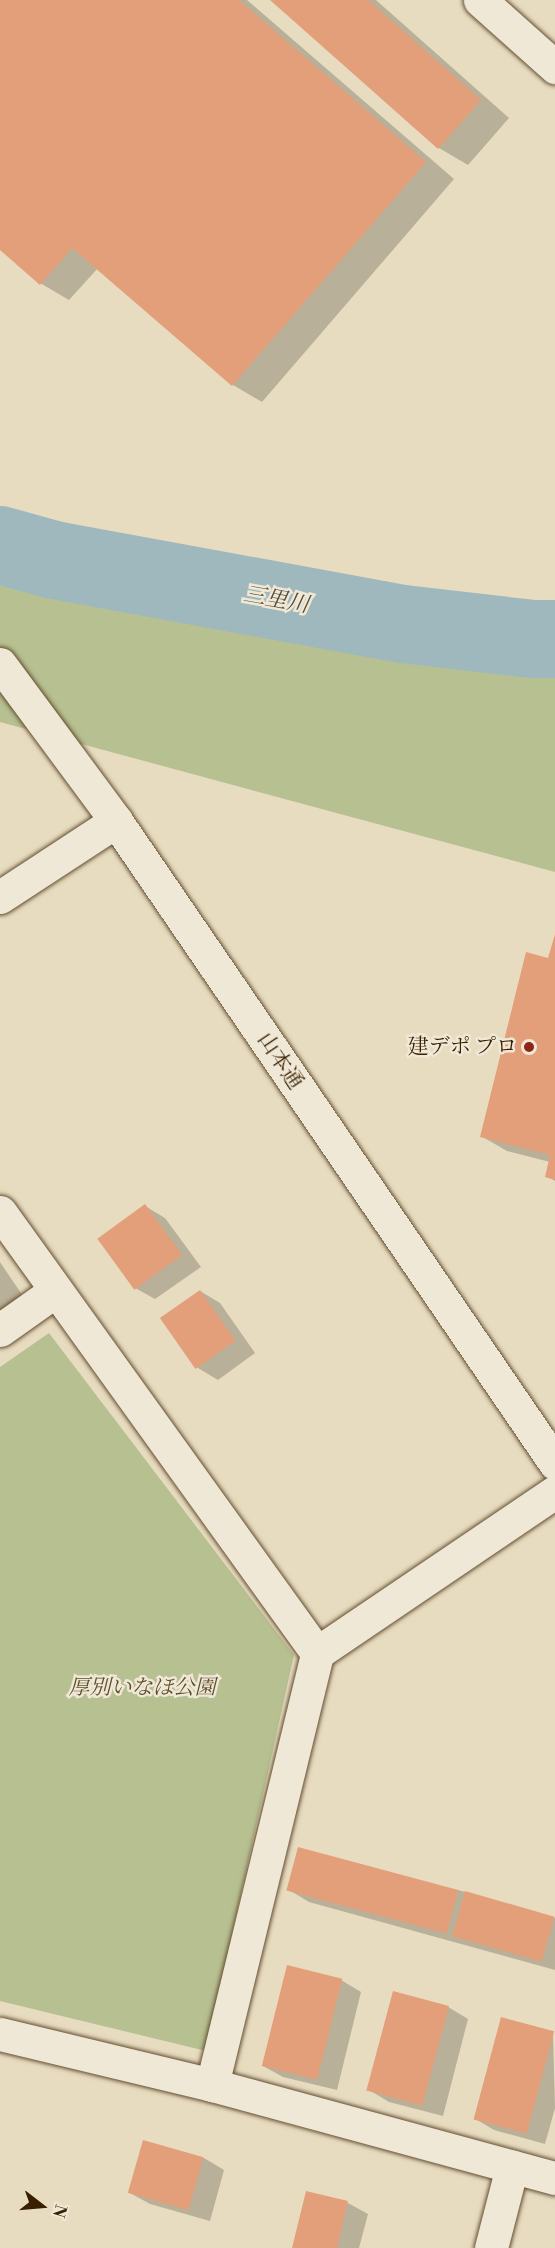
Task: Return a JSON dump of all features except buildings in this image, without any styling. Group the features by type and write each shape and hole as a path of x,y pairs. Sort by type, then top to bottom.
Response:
{"street":[{"path":"480,0 555,67"},
{"name":"山本通","path":"0,664 116,821 555,1462"},
{"path":"0,897 116,821"},
{"path":"0,1212 316,1653"},
{"path":"0,1330 56,1291"},
{"path":"212,2085 316,1653 555,1492"},
{"path":"0,2034 212,2085 555,2178"},
{"path":"491,2248 512,2167"}],"green space":[{"path":"0,556 555,664 555,872 0,722"},
{"name":"厚別いなほ公園","path":"49,1333 294,1655 206,2051 0,2001 0,1367"}],"waterway":[{"name":"三里川","path":"0,545 54,560 403,624 533,639 555,639"}],"place":[{"name":"建デポ プロ","path":"529,1047"}]}
